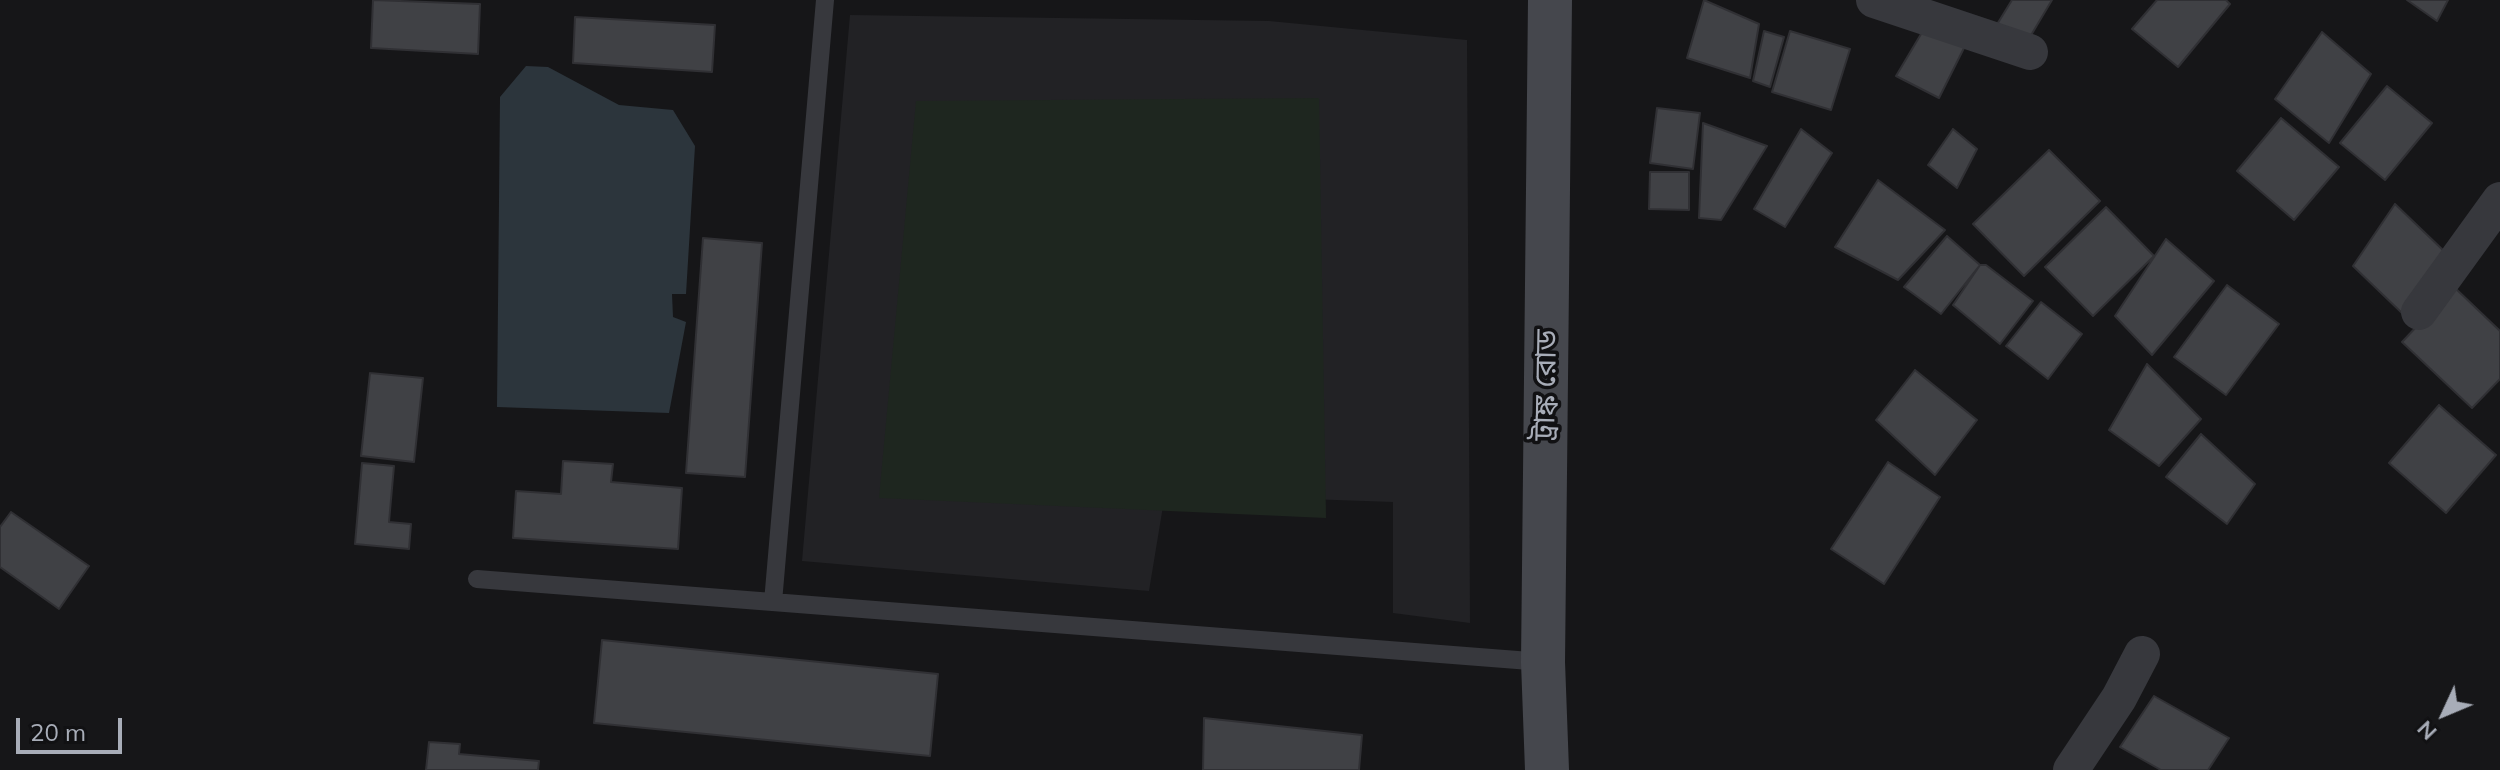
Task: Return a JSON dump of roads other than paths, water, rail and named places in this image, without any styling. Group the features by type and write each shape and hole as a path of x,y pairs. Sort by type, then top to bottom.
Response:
{"main road":[{"name":"ট্রাঙ্ক রোড","path":"1547,770 1543,662 1551,2"}],"street":[{"path":"1874,0 2030,52"},
{"path":"2419,312 2500,200"},
{"path":"2071,770 2119,698 2142,654"}],"lane":[{"path":"773,602 825,0"},
{"path":"477,579 1543,662"}]}
